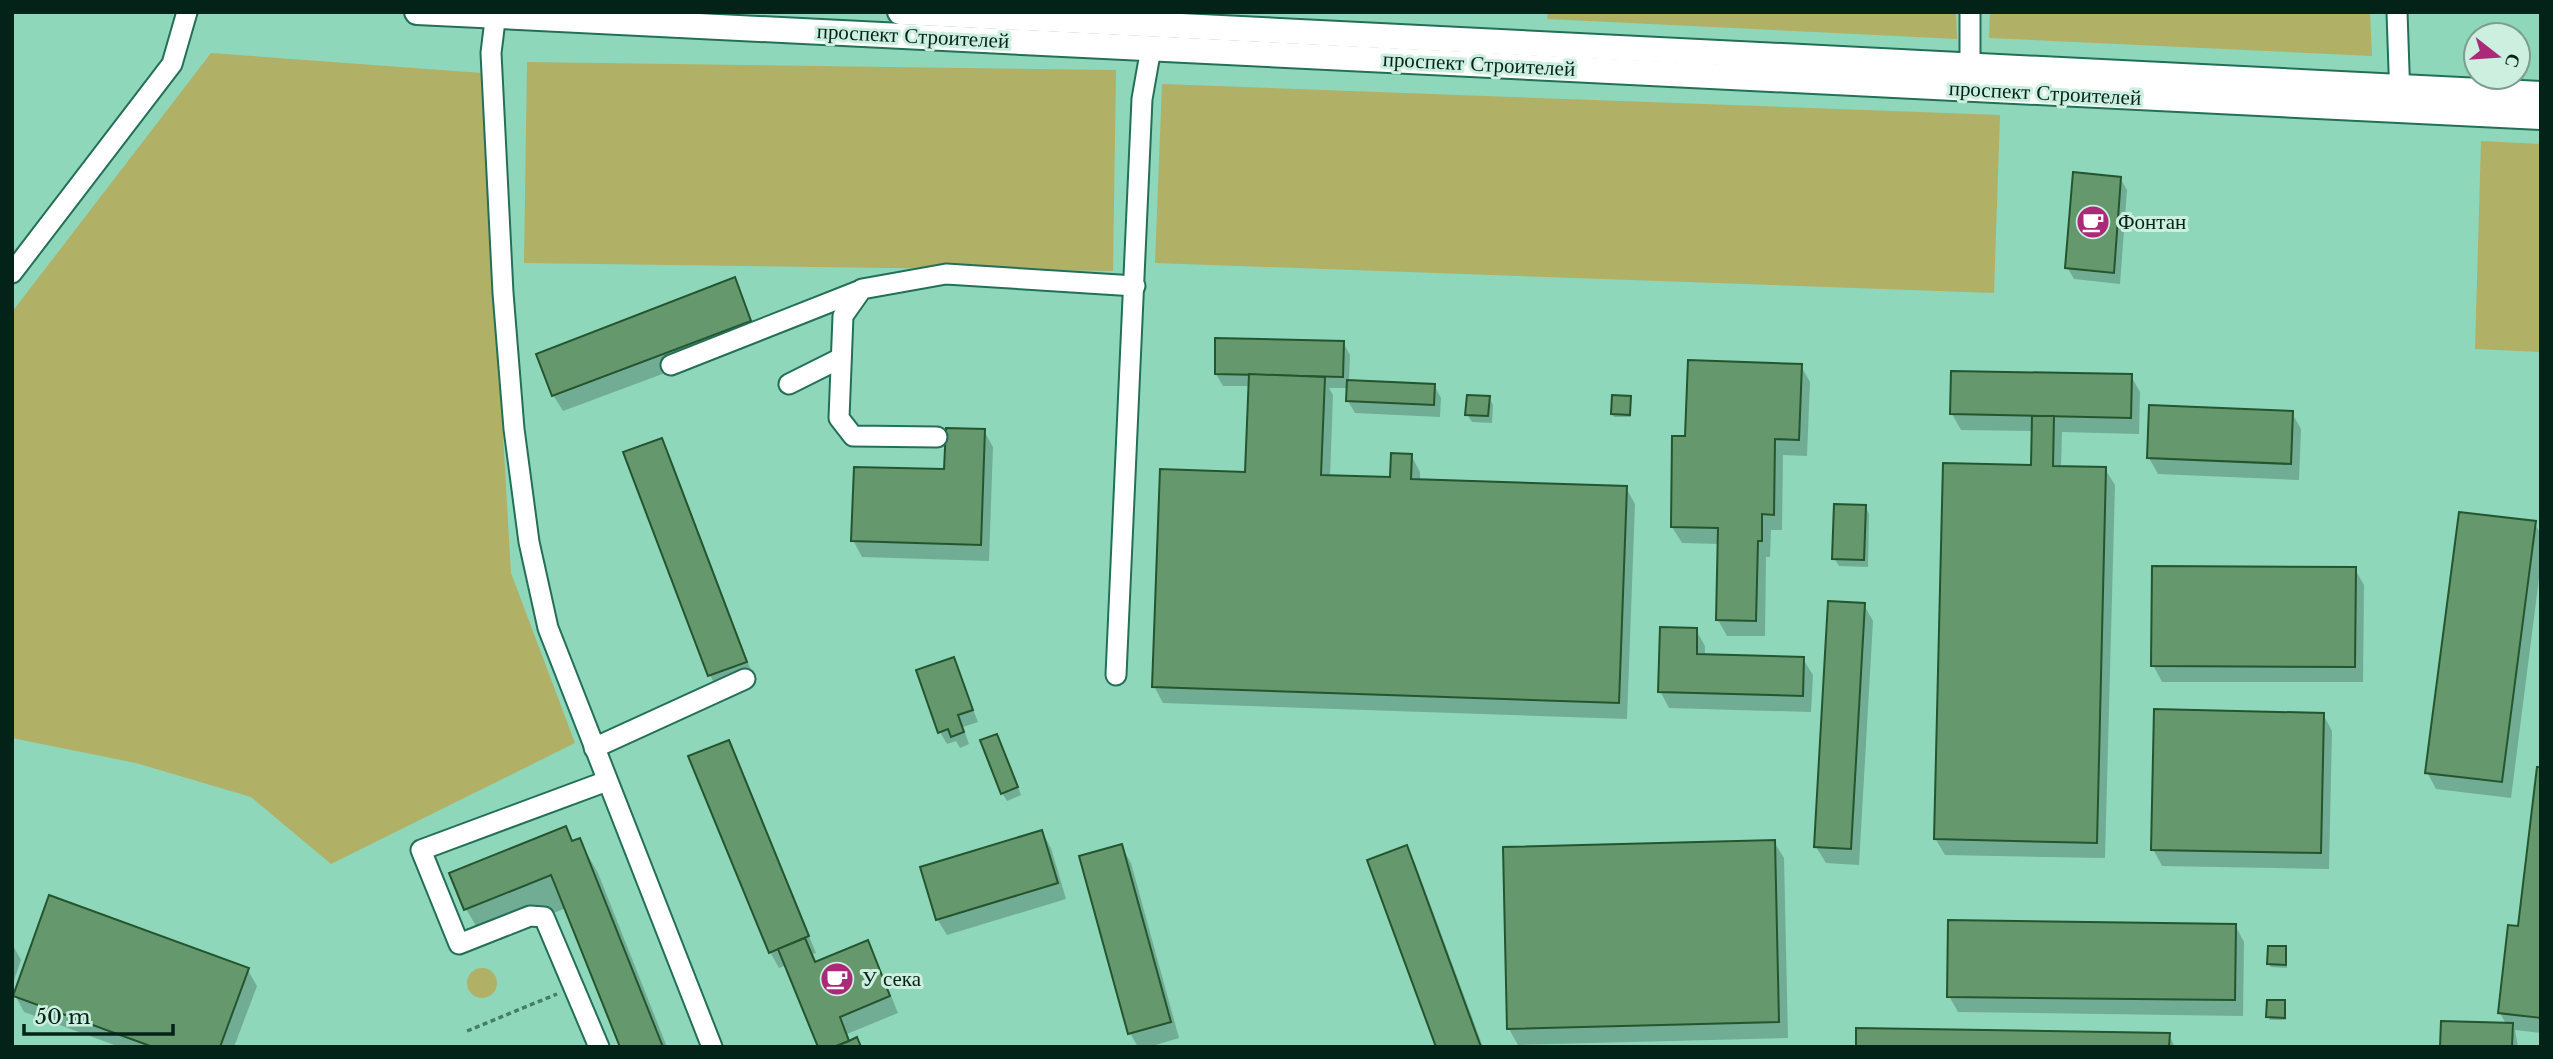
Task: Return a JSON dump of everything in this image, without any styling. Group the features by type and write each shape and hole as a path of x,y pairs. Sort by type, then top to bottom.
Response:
{"main road":[{"name":"проспект Строителей","path":"417,12 1151,48 1969,77 2400,99 2541,117"},
{"name":"проспект Строителей","path":"900,12 1168,19 1969,77"},
{"name":"проспект Строителей","path":"2400,99 2541,94"}],"street":[{"path":"12,273 172,64 187,12"},
{"path":"1969,77 1970,12"},
{"path":"2397,12 2400,99"},
{"path":"496,15 491,66 503,293 514,429 529,542 548,628 712,1047"},
{"path":"1116,675 1142,99 1151,48"},
{"path":"671,365 862,289 946,274 1135,286"},
{"path":"862,289 843,316 839,418 853,436 937,437"},
{"path":"789,384 841,358"},
{"path":"594,748 745,680"},
{"path":"599,1047 549,923 544,917 530,916 458,944 421,850 607,781"}],"path":[{"path":"467,1031 565,991"}],"shaded area":[{"path":"1548,12 1956,12 1957,39 1547,19"},
{"path":"1990,12 2370,12 2372,56 1989,38"},
{"path":"211,53 482,73 511,573 575,743 331,864 251,797 136,763 12,738 12,312"},
{"path":"527,62 1116,70 1113,271 524,263"},
{"path":"1162,84 2000,115 1994,293 1155,263"},
{"path":"2481,141 2541,144 2541,352 2475,349"},
{"path":"482,968 493,972 497,983 493,994 482,998 471,994 467,983 471,972"}],"building":[{"name":"Фонтан","path":"2073,172 2121,177 2114,273 2065,268"},
{"path":"735,277 751,321 552,396 536,354"},
{"path":"1215,338 1344,341 1343,377 1215,374"},
{"path":"1688,360 1802,364 1799,440 1775,439 1774,515 1762,514 1762,541 1758,541 1756,621 1716,620 1718,528 1671,527 1672,436 1685,436"},
{"path":"1951,371 2132,374 2131,418 1950,414"},
{"path":"1249,374 1325,377 1321,475 1390,477 1391,453 1412,454 1411,479 1627,486 1619,703 1152,687 1160,469 1245,472"},
{"path":"1347,380 1435,384 1434,405 1346,401"},
{"path":"1467,395 1490,396 1488,416 1465,415"},
{"path":"1612,395 1631,396 1630,415 1611,414"},
{"path":"2149,405 2293,411 2291,464 2147,458"},
{"path":"2032,416 2054,416 2053,466 2106,467 2097,843 1934,839 1943,463 2031,465"},
{"path":"946,428 985,429 981,545 851,541 854,467 944,469"},
{"path":"662,438 747,662 708,676 623,452"},
{"path":"1834,504 1866,505 1864,560 1832,559"},
{"path":"2459,512 2536,521 2502,782 2425,773"},
{"path":"2152,566 2356,567 2355,667 2151,666"},
{"path":"1828,601 1865,603 1851,849 1814,847"},
{"path":"1660,627 1697,628 1697,654 1804,657 1803,696 1658,692"},
{"path":"954,657 973,710 958,715 964,732 951,737 948,729 938,733 916,670"},
{"path":"2154,709 2324,713 2321,853 2151,850"},
{"path":"997,734 1018,787 1001,794 980,740"},
{"path":"729,740 809,936 769,953 688,756"},
{"path":"2537,767 2541,767 2541,1018 2498,1013 2508,925 2518,926"},
{"path":"566,826 572,841 580,838 663,1047 620,1047 551,875 464,910 449,873"},
{"path":"1042,830 1058,883 936,920 920,867"},
{"path":"1775,840 1779,1022 1507,1029 1503,847"},
{"path":"1122,844 1171,1022 1128,1034 1079,856"},
{"path":"1407,845 1481,1047 1436,1047 1367,860"},
{"path":"49,895 249,968 220,1047 153,1047 13,996"},
{"path":"1948,920 2236,924 2235,1000 1947,997"},
{"name":"У сека","path":"805,938 815,962 868,940 890,996 840,1017 849,1041 834,1047 818,1047 778,949"},
{"path":"2268,946 2286,946 2286,965 2267,964"},
{"path":"2267,1000 2285,1000 2285,1018 2266,1017"},
{"path":"2441,1021 2513,1023 2512,1047 2440,1047"},
{"path":"1856,1028 2170,1033 2169,1047 1856,1047"},
{"path":"857,1037 861,1047 834,1047 849,1041"}],"place":[{"name":"Фонтан","path":"2093,222"},
{"name":"У сека","path":"837,979"}]}
